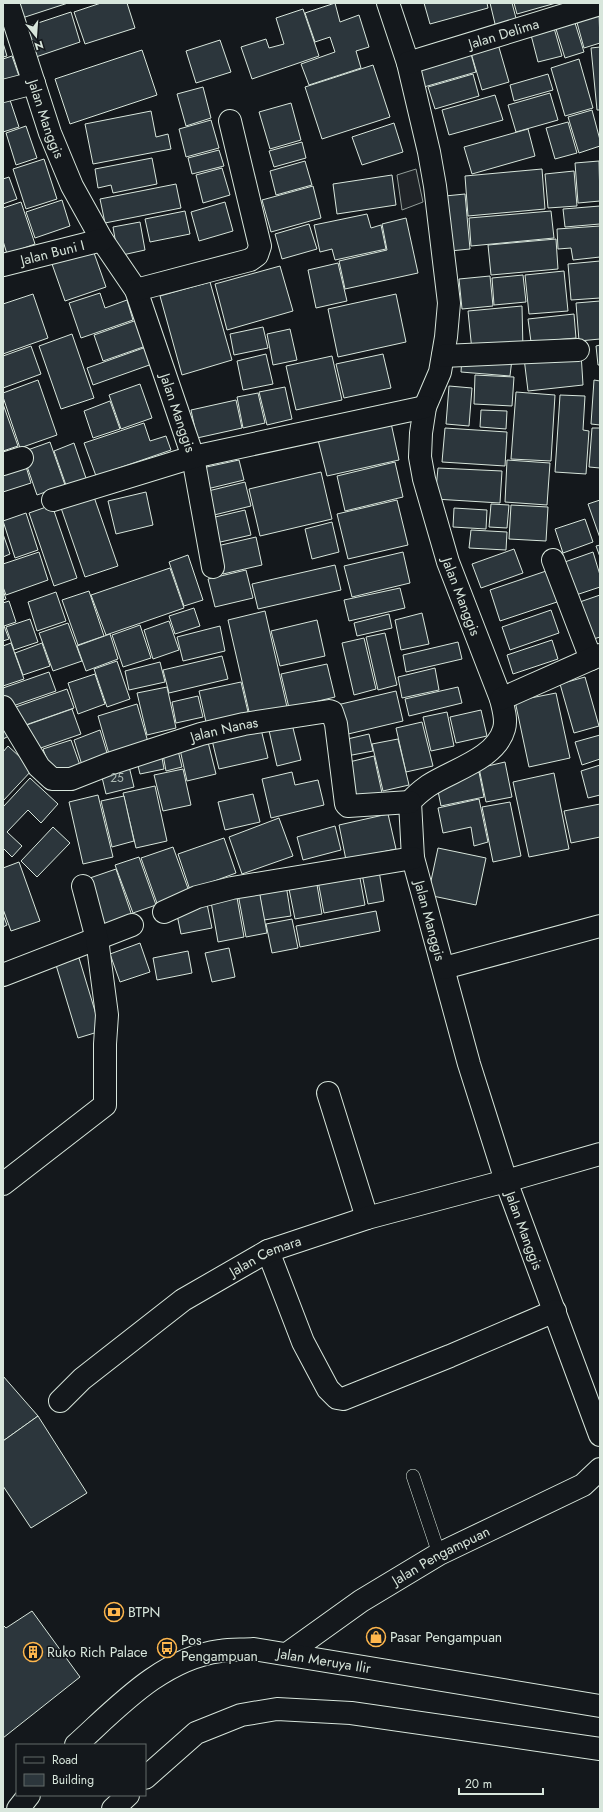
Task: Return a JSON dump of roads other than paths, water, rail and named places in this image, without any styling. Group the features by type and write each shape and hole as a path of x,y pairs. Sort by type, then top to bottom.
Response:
{"street":[{"name":"Jalan Manggis","path":"8,3 50,133 72,186 102,240 136,290 193,457 426,408 421,433 420,457 424,479 448,562 501,699 505,718 505,728 499,741 488,753 428,785 410,802 413,858 469,1064 506,1181 600,1435"},
{"path":"388,3 408,63 429,152 435,186 449,303 440,372 426,408"},
{"name":"Jalan Delima","path":"408,63 600,4"},
{"path":"3,92 34,83"},
{"path":"136,290 250,260 257,255 260,246 230,121"},
{"name":"Jalan Buni I","path":"3,265 102,240"},
{"path":"443,356 578,350"},
{"path":"53,500 193,457 213,567"},
{"path":"501,699 596,657 553,560"},
{"name":"Jalan Nanas","path":"3,707 39,767 52,779 71,779 109,764 200,734 244,724 325,710 332,712 336,724 346,804 348,806 410,802"},
{"path":"164,912 197,897 232,888 413,858"},
{"path":"3,1184 105,1105 105,1044 107,1015 97,939 83,886"},
{"path":"3,975 132,925"},
{"path":"444,968 600,926"},
{"path":"328,1093 367,1218"},
{"name":"Jalan Cemara","path":"60,1401 82,1379 184,1300 268,1251 367,1218 600,1154"},
{"path":"268,1251 303,1342 328,1389 337,1398 343,1399 450,1356 555,1311"},
{"name":"Jalan Pengampuan","path":"287,1654 361,1601 439,1554 583,1485 600,1469"},
{"name":"Jalan Meruya Ilir","path":"77,1744 156,1676 187,1660 226,1650 254,1649 600,1706"},
{"path":"146,1777 196,1733 241,1715 277,1710 351,1713 600,1749"},
{"path":"18,1809 29,1796"},
{"path":"114,1809 127,1796"}],"lane":[{"path":"413,1476 439,1554"}],"place":[{"name":"BTPN","path":"114,1612"},
{"name":"Pasar Pengampuan","path":"376,1637"},
{"name":"Pos Pengampuan","path":"167,1648"},
{"name":"Ruko Rich Palace","path":"33,1652"}]}
